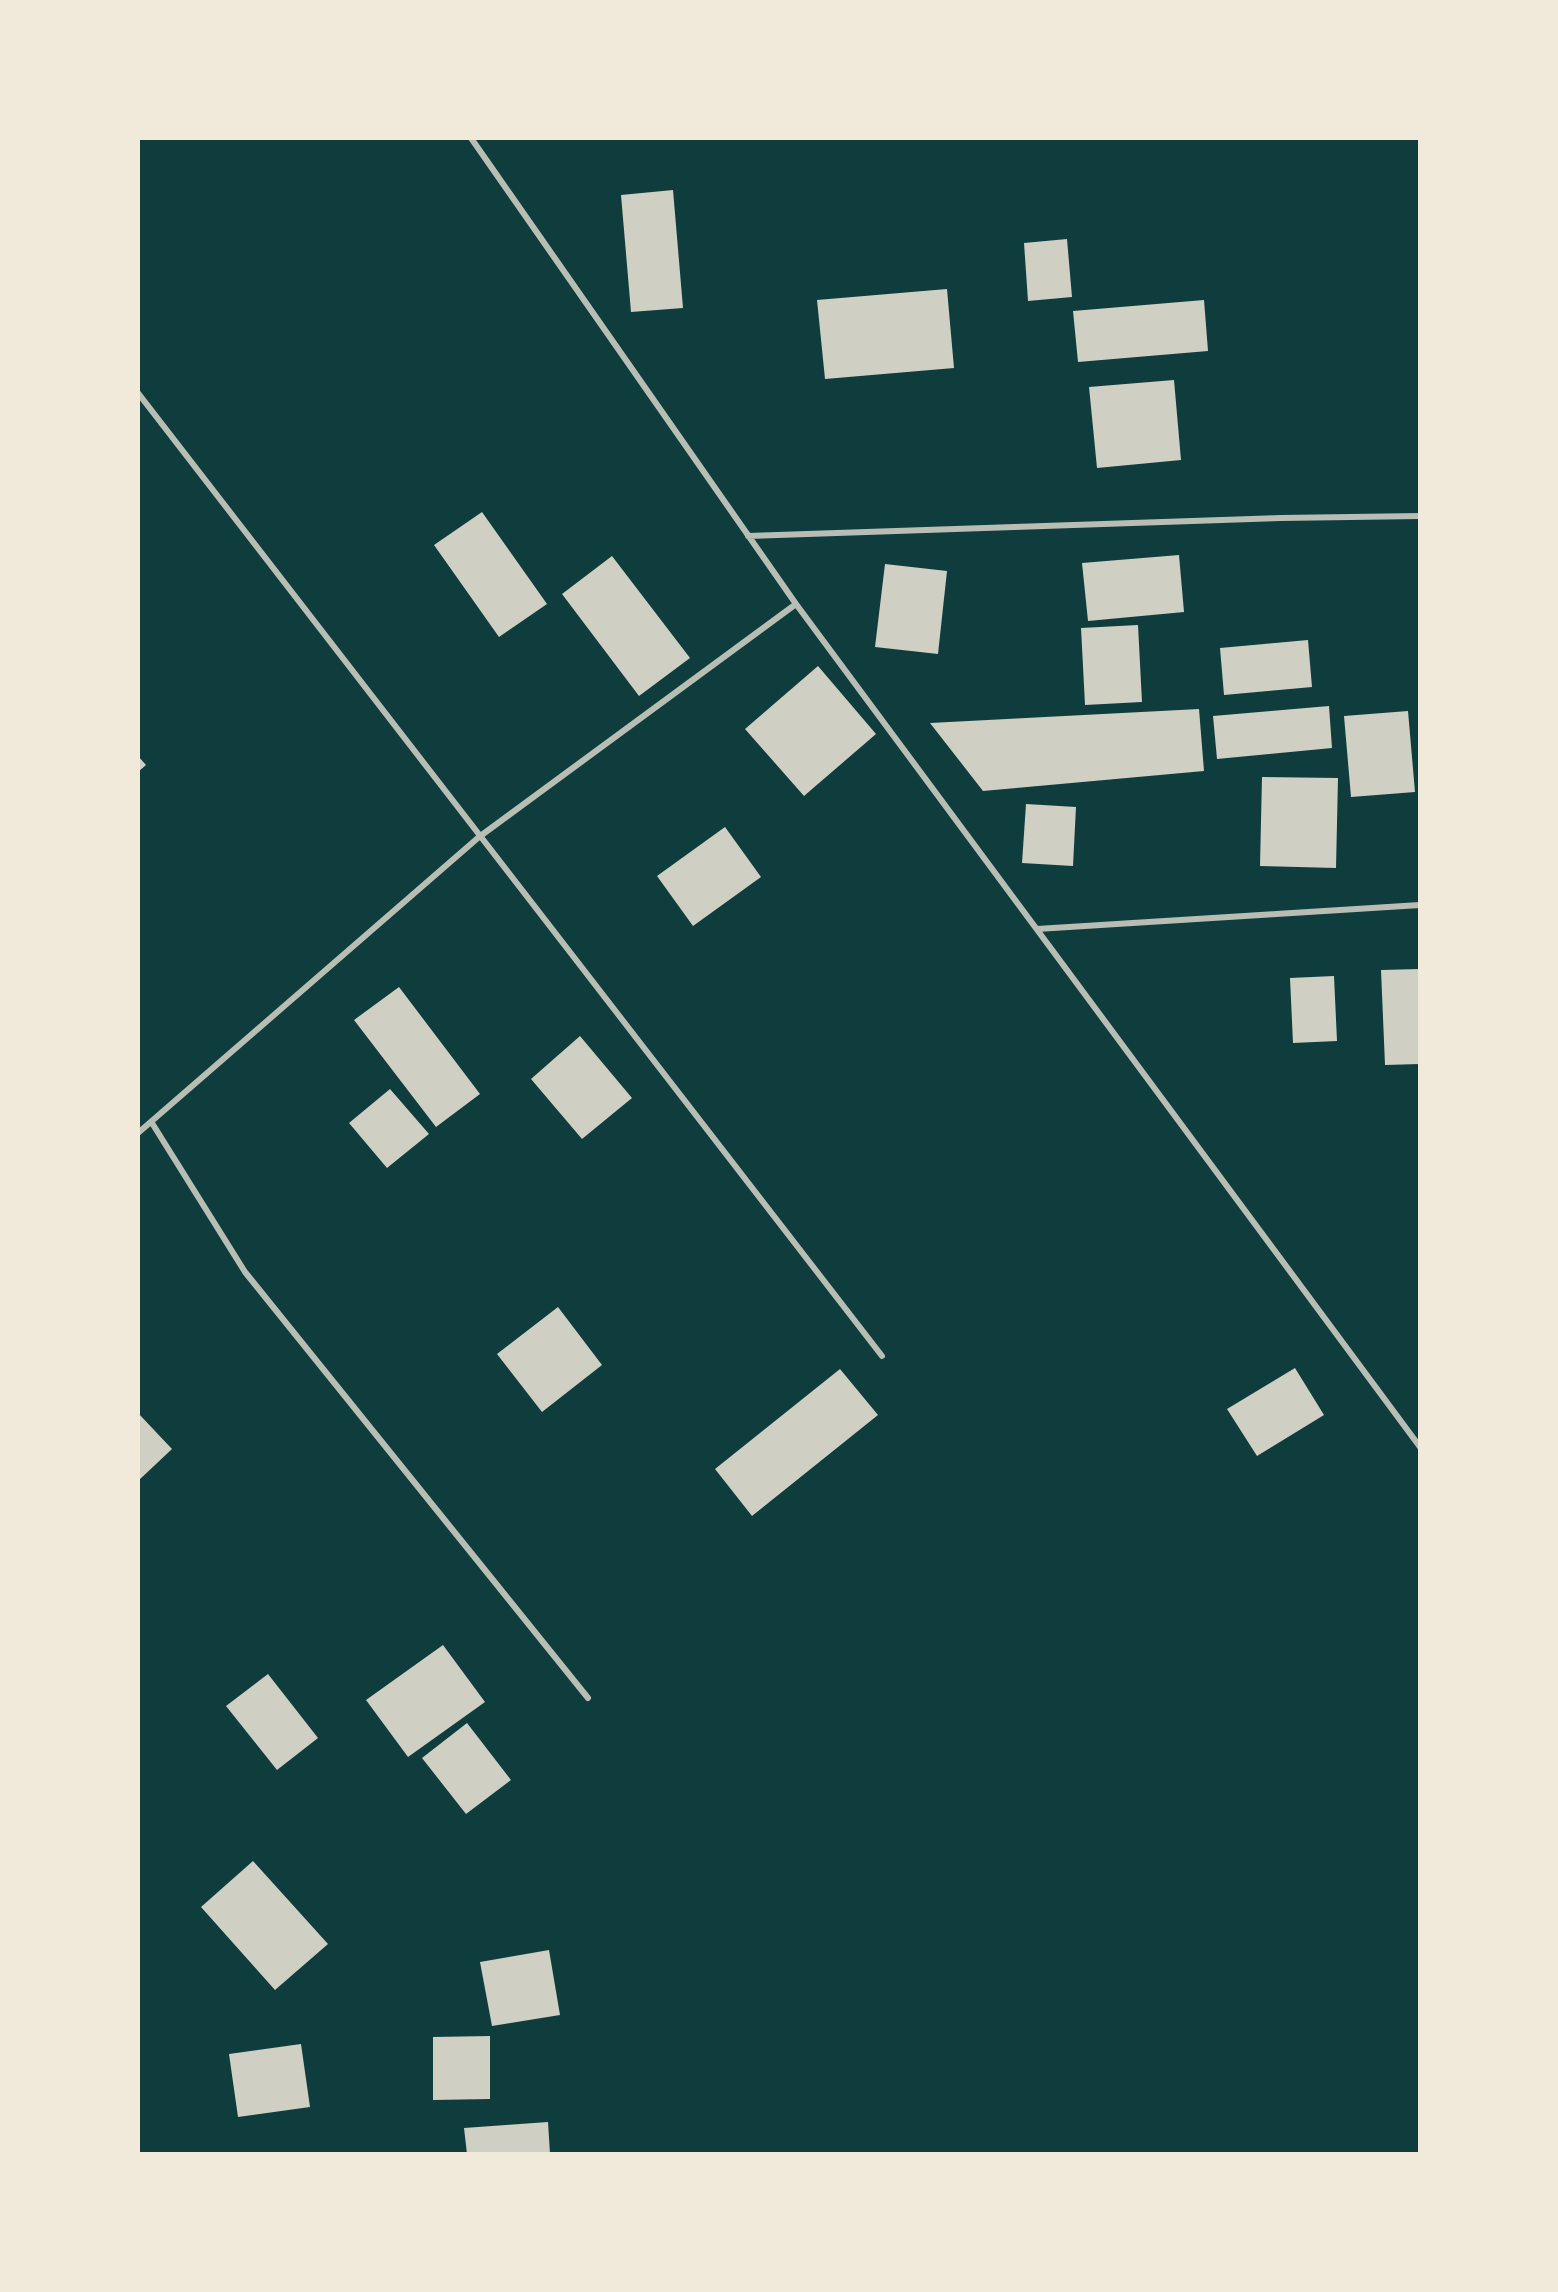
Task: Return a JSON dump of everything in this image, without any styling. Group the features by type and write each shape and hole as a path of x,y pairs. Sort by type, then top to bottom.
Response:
{"street":[{"path":"471,138 796,604 1420,1447"},
{"path":"138,393 882,1356"},
{"path":"748,536 1281,518 1420,516"},
{"path":"138,1133 479,837 796,604"},
{"path":"1037,929 1420,905"},
{"path":"152,1123 245,1272 588,1698"}],"building":[{"path":"673,190 683,308 631,312 621,195"},
{"path":"1067,239 1072,297 1028,301 1024,243"},
{"path":"947,289 954,368 825,379 817,300"},
{"path":"1204,300 1208,351 1078,362 1073,311"},
{"path":"1174,380 1181,460 1097,468 1089,387"},
{"path":"482,512 547,604 499,637 434,545"},
{"path":"1179,555 1184,612 1088,621 1082,563"},
{"path":"612,556 690,658 639,696 562,594"},
{"path":"885,564 947,571 938,654 875,647"},
{"path":"1138,625 1142,702 1085,705 1081,628"},
{"path":"1308,640 1312,687 1224,695 1220,648"},
{"path":"818,666 876,734 804,796 745,729"},
{"path":"1329,706 1332,748 1217,759 1213,716"},
{"path":"1199,709 1204,771 983,791 930,723"},
{"path":"1408,711 1415,792 1351,797 1344,716"},
{"path":"138,756 146,765 138,772"},
{"path":"1262,777 1338,778 1336,868 1260,866"},
{"path":"1026,804 1076,807 1073,866 1022,863"},
{"path":"725,827 761,877 693,926 657,876"},
{"path":"1420,969 1420,1064 1385,1065 1381,970"},
{"path":"1334,976 1337,1041 1293,1043 1290,978"},
{"path":"399,987 480,1094 436,1127 354,1020"},
{"path":"580,1036 632,1098 582,1139 531,1079"},
{"path":"390,1089 429,1134 387,1168 349,1123"},
{"path":"558,1307 602,1365 542,1412 497,1354"},
{"path":"1295,1368 1324,1415 1257,1456 1227,1409"},
{"path":"840,1369 878,1415 752,1516 715,1469"},
{"path":"138,1413 172,1449 138,1481"},
{"path":"443,1645 485,1702 408,1757 366,1700"},
{"path":"268,1674 318,1738 277,1770 226,1706"},
{"path":"467,1723 511,1780 466,1814 422,1758"},
{"path":"253,1861 328,1944 275,1990 201,1907"},
{"path":"549,1950 560,2015 492,2026 480,1962"},
{"path":"490,2036 490,2099 433,2100 433,2037"},
{"path":"301,2044 310,2107 238,2117 229,2054"},
{"path":"548,2122 550,2154 467,2154 464,2128"}]}
